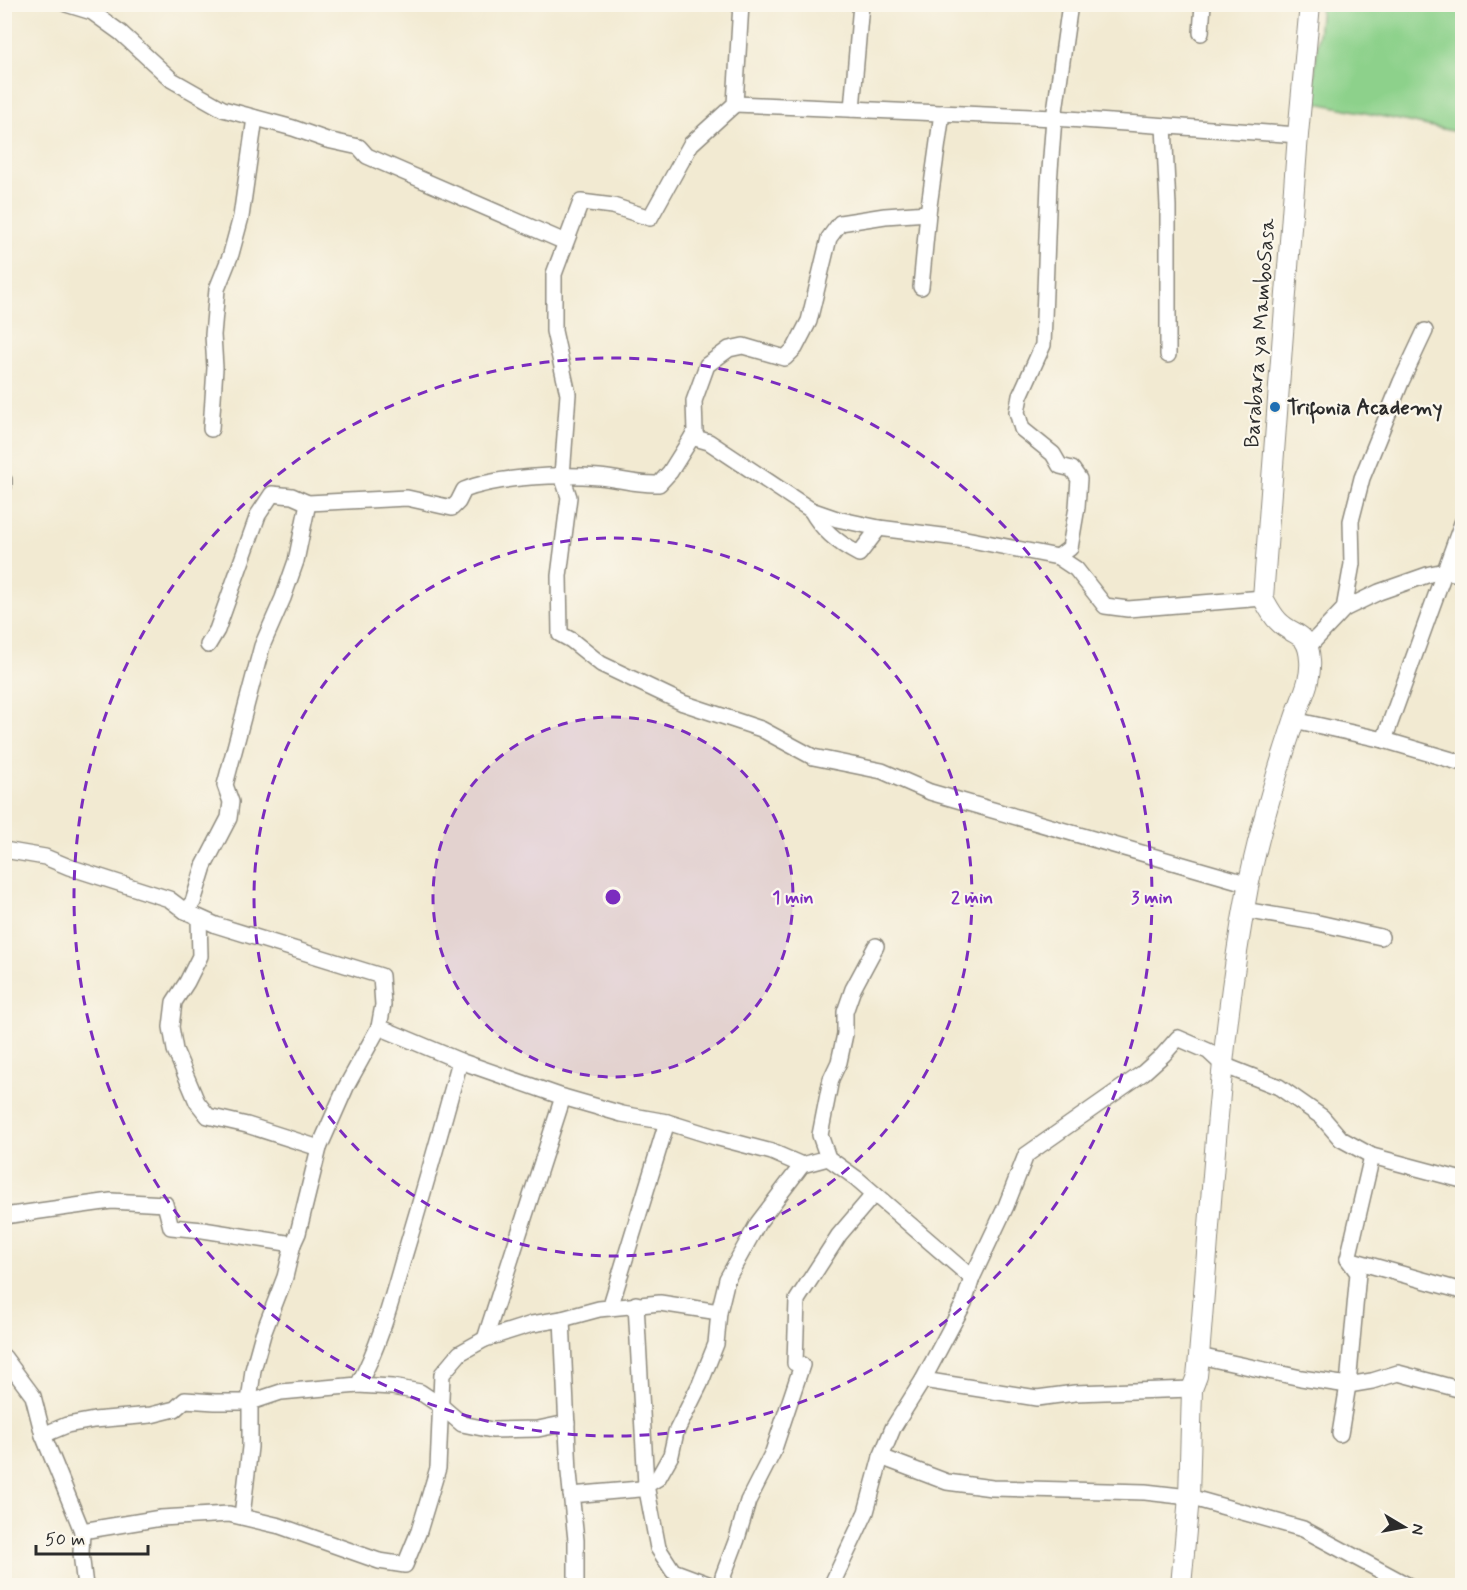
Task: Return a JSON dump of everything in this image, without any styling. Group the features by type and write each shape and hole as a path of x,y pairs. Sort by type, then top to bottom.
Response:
{"street":[{"path":"66,4 92,12 122,33 172,80 223,110 359,147 368,156 565,242"},
{"path":"741,4 735,104 691,144 650,218 613,206 581,202 554,274 555,331 568,394 561,476 569,497 558,576 560,633 601,664 682,703 761,729 813,757 882,771 930,792 1249,884"},
{"path":"852,109 861,4"},
{"path":"1058,557 1070,548 1079,479 1072,470 1060,466 1053,453 1023,429 1017,412 1020,396 1043,345 1049,183 1054,118 1070,4"},
{"path":"1201,33 1203,4"},
{"name":"Barabara ya MamboSasa","path":"1263,598 1310,4"},
{"path":"735,104 1054,118 1298,135"},
{"path":"921,287 928,213 942,113"},
{"path":"211,429 214,368 213,323 217,289 231,254 241,217 255,118"},
{"path":"1164,126 1168,206 1168,355"},
{"path":"208,645 217,630 258,515 272,494 292,496 308,503 407,498 452,508 464,490 494,481 561,476 601,477 641,485 659,484 670,472 695,432 694,401 707,365 729,349 743,346 784,358 795,348 810,321 829,238 840,223 885,216 928,213"},
{"path":"1344,609 1352,564 1351,520 1362,478 1401,382 1425,331"},
{"path":"692,437 709,442 811,510 837,519 1058,557 1076,569 1105,606 1128,609 1263,598 1278,622 1296,632 1309,646 1311,663 1307,686 1294,720 1258,843 1244,910 1223,1065 1199,1356 1197,1376 1192,1389 1189,1497 1181,1586"},
{"path":"4,480 4,486"},
{"path":"308,503 296,561 283,598 262,645 225,785 231,802 229,818 204,866 194,902 192,914 200,956 174,1002 171,1027 176,1050 197,1102 208,1116 247,1125 319,1148"},
{"path":"811,510 832,537 859,554 879,528"},
{"path":"1384,740 1462,523"},
{"path":"1309,646 1344,609 1379,592 1430,574 1445,571 1462,575"},
{"path":"1294,720 1384,740 1462,763"},
{"path":"4,849 45,857 169,899 192,914 226,928 381,975 384,1005 379,1027 346,1087 319,1148 285,1277 263,1334 253,1370 249,1394 251,1402 250,1447 242,1516"},
{"path":"1244,910 1381,937"},
{"path":"876,946 853,989 844,1012 845,1034 839,1062 831,1079 820,1135 828,1158 972,1278"},
{"path":"379,1027 460,1061 563,1097 622,1114 667,1122 772,1152 802,1165"},
{"path":"831,1586 866,1512 881,1457 893,1428 964,1303 972,1278 1006,1206 1026,1155 1143,1073 1163,1056 1178,1038 1208,1051 1223,1065 1279,1087 1322,1117 1341,1139 1372,1156 1462,1180"},
{"path":"358,1385 366,1371 396,1284 460,1061"},
{"path":"485,1339 563,1097"},
{"path":"610,1308 667,1122"},
{"path":"1340,1434 1348,1385 1358,1273 1348,1259 1372,1156"},
{"path":"571,1495 640,1489 658,1478 671,1455 676,1432 700,1384 716,1344 719,1312 727,1279 758,1223 802,1165 828,1158"},
{"path":"726,1586 723,1576 748,1501 773,1452 802,1365 795,1363 797,1300 839,1235 874,1194"},
{"path":"4,1216 111,1201 165,1204 171,1227 292,1244"},
{"path":"1348,1259 1462,1291"},
{"path":"82,1531 161,1518 229,1514 280,1526 379,1561 405,1565 419,1531 438,1468 442,1374 460,1353 485,1339 532,1324 599,1309 660,1302 719,1312"},
{"path":"636,1304 646,1485 658,1548 673,1571 713,1586"},
{"path":"562,1319 571,1495 576,1540 576,1586"},
{"path":"1199,1356 1348,1385 1398,1373 1462,1390"},
{"path":"4,1357 33,1396 43,1435 82,1531 81,1553 86,1586"},
{"path":"922,1380 1037,1398 1075,1393 1192,1389"},
{"path":"43,1435 67,1425 94,1420 152,1415 175,1409 185,1400 251,1402 281,1392 358,1385 392,1387 420,1392 441,1406 462,1425 492,1430 538,1429 567,1423"},
{"path":"881,1457 947,1482 992,1488 1144,1492 1189,1497 1303,1529 1409,1586"}],"green space":[{"path":"1321,5 1462,5 1462,133 1312,102"}],"place":[{"name":"Trifonia Academy","path":"1275,407"}]}
